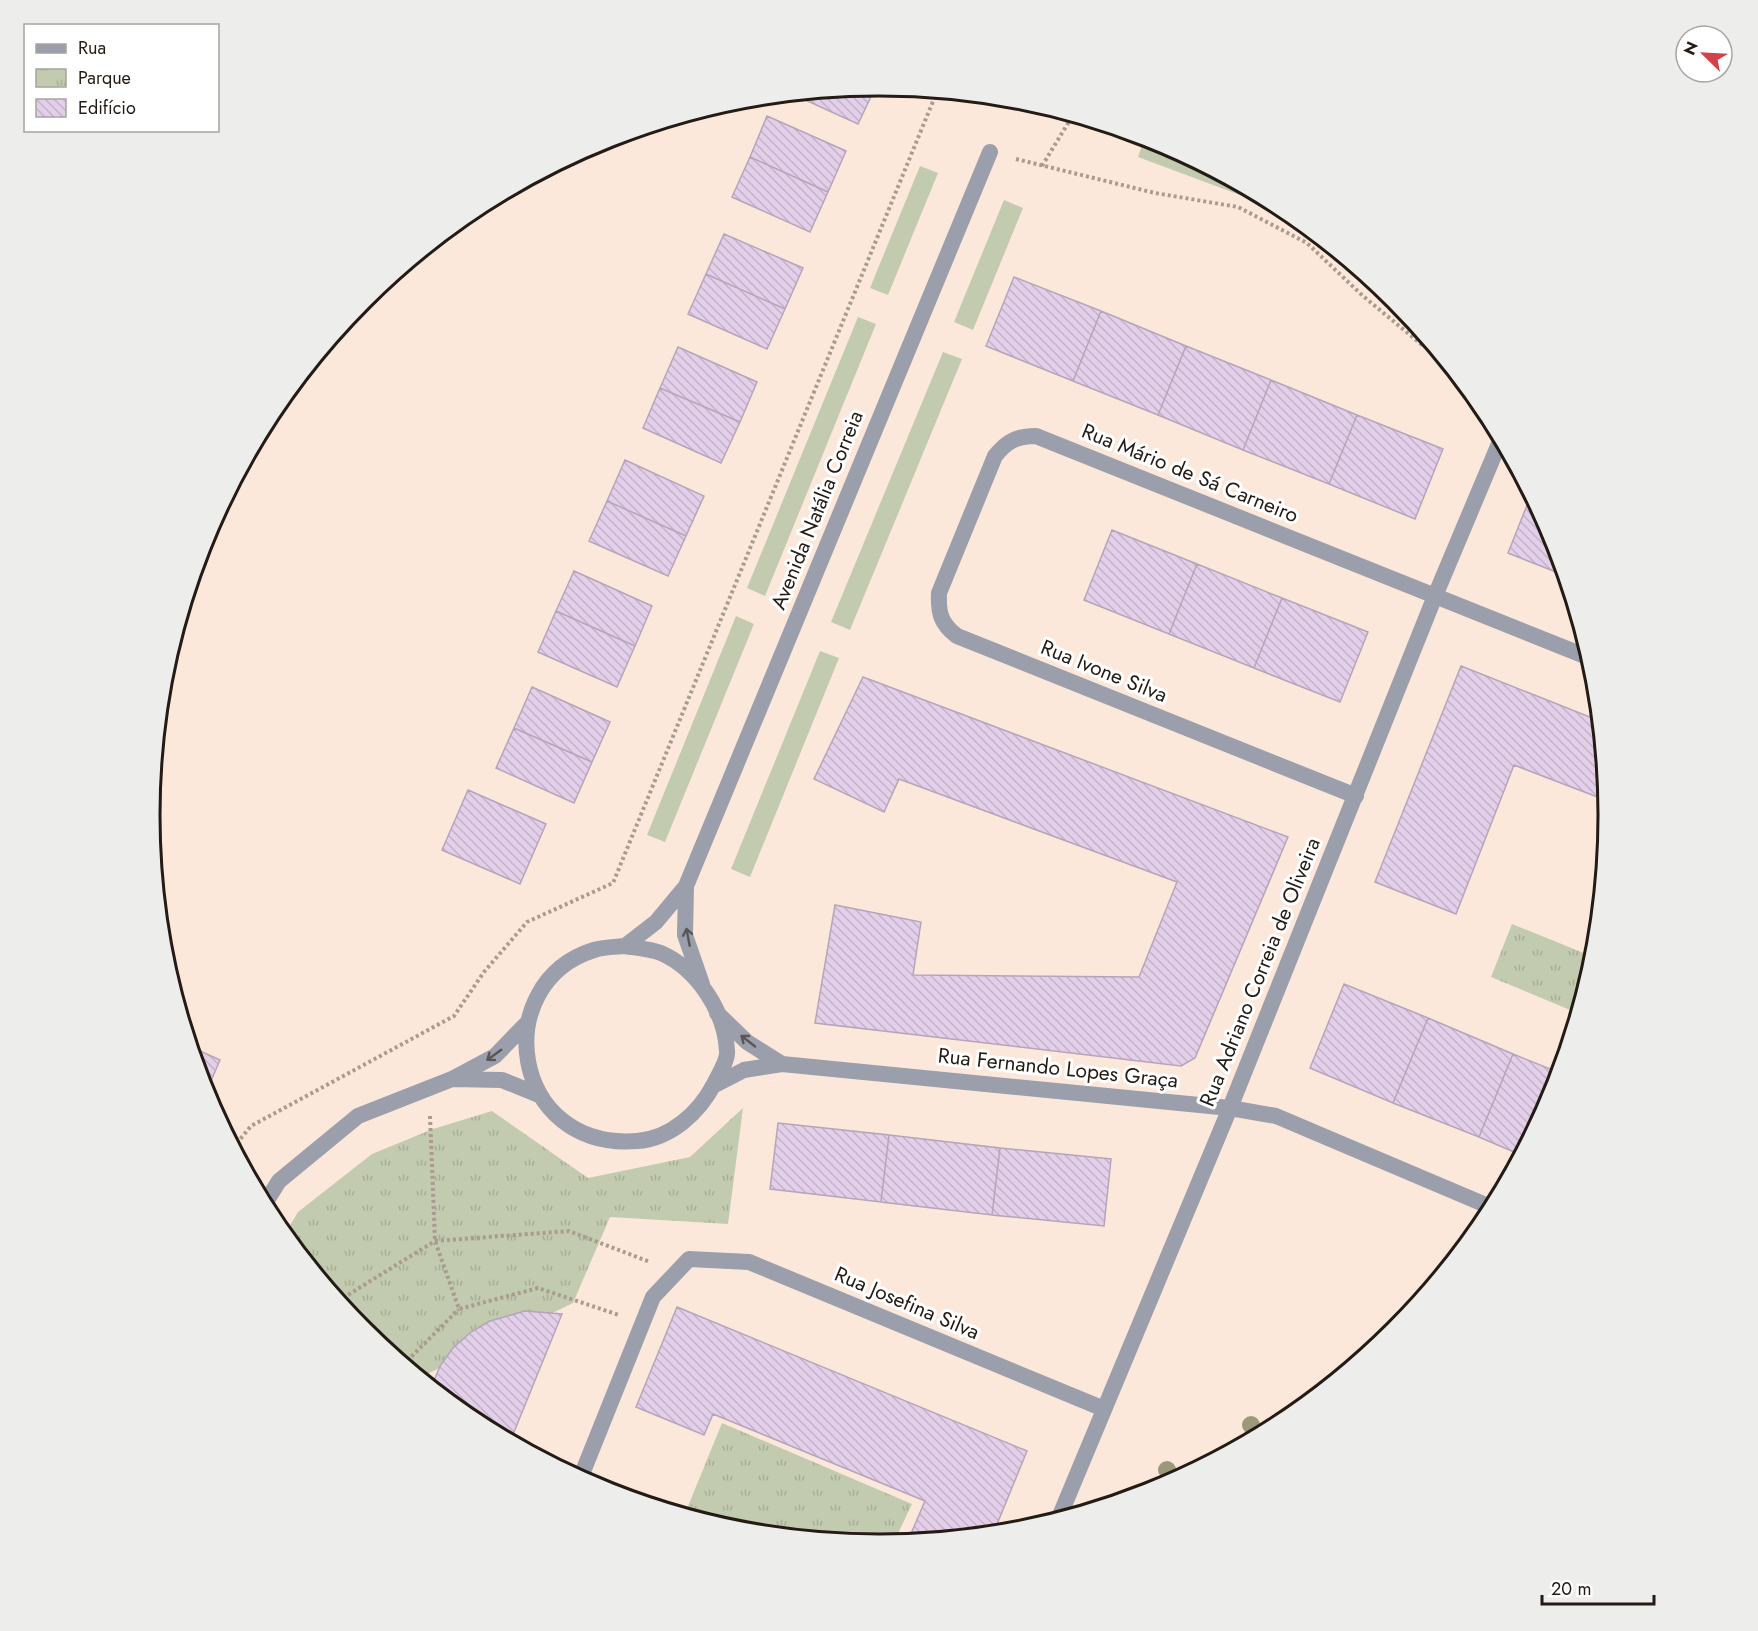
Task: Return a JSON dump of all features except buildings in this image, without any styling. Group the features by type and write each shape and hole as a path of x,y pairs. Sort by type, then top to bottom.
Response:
{"street":[{"name":"Avenida Natália Correia","path":"626,946 656,922 686,886 990,152"},
{"name":"Rua Mário de Sá Carneiro","path":"969,518 995,456 1001,448 1010,440 1036,436 1580,654"},
{"name":"Rua Adriano Correia de Oliveira","path":"1062,1511 1230,1108 1436,596 1498,449"},
{"name":"Rua Ivone Silva","path":"969,518 939,593 941,620 957,636 1356,796"},
{"name":"Avenida Natália Correia","path":"686,886 685,935 703,986"},
{"path":"269,1196 279,1181 358,1116 452,1079 495,1056 528,1022 542,990 563,966 594,950 626,946 659,952 678,962 703,986 717,1014 728,1052 713,1086 693,1114 665,1134 647,1140 613,1143 588,1137 559,1119 539,1095 527,1063 528,1022"},
{"path":"717,1014 747,1042 782,1064"},
{"name":"Rua Fernando Lopes Graça","path":"713,1086 744,1070 782,1064 1230,1108 1276,1116 1484,1204"},
{"path":"452,1079 502,1080 539,1095"},
{"name":"Rua Josefina Silva","path":"676,1272 689,1259 749,1262 1104,1409"},
{"path":"583,1471 653,1297 676,1272"}],"path":[{"path":"238,1142 251,1126 454,1016 484,972 527,922 613,883 934,99"},
{"path":"1042,166 1069,122"},
{"path":"990,152 1155,193 1238,207 1307,243 1363,296 1423,345"},
{"path":"429,1088 435,1241 459,1310"},
{"path":"345,1297 435,1241 569,1231 676,1272"},
{"path":"409,1359 459,1310 538,1288 643,1323"}],"green space":[{"path":"1142,146 1197,170 1249,198 1138,157"},
{"path":"920,166 938,173 888,295 870,288"},
{"path":"1004,200 1023,208 973,330 954,322"},
{"path":"858,317 876,324 765,596 747,588"},
{"path":"943,352 962,359 850,630 831,622"},
{"path":"736,616 754,624 665,842 647,835"},
{"path":"820,651 839,658 750,877 731,869"},
{"path":"1512,924 1585,954 1570,1010 1491,977"},
{"path":"743,1108 728,1224 610,1217 573,1303 427,1374 370,1324 338,1290 289,1227 298,1212 372,1154 433,1129 492,1111 588,1178 690,1157"},
{"path":"722,1423 912,1504 898,1534 879,1535 785,1529 687,1508"}]}
